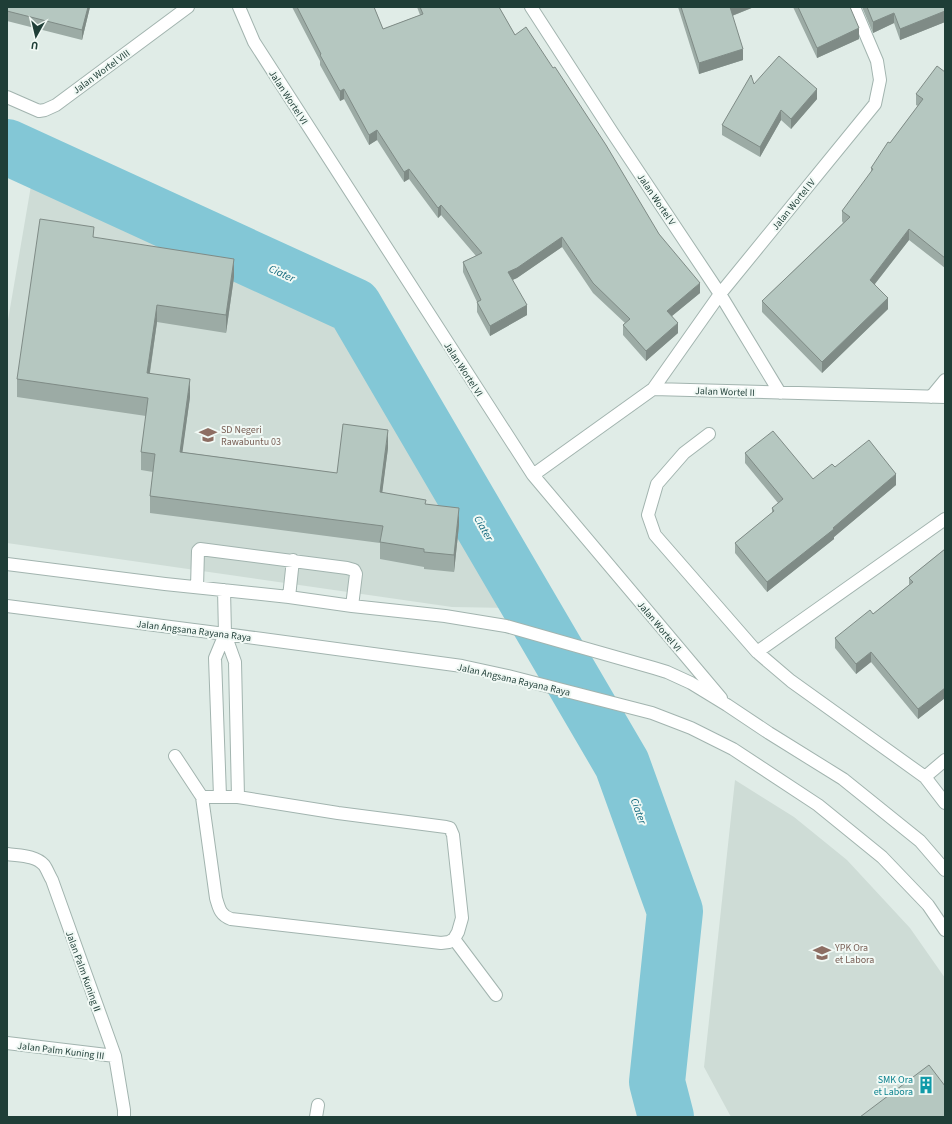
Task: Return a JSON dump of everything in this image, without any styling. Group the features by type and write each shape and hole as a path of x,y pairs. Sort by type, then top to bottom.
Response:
{"street":[{"name":"Jalan Wortel VIII","path":"7,97 39,111 45,110 56,104 188,7"},
{"name":"Jalan Wortel VI","path":"239,7 254,42 533,475 727,705"},
{"name":"Jalan Wortel V","path":"531,7 720,294 780,393"},
{"name":"Jalan Wortel IV","path":"653,389 720,294 875,104 880,80 877,61 854,7"},
{"path":"931,397 945,380"},
{"path":"533,475 653,389"},
{"name":"Jalan Wortel II","path":"653,389 945,397"},
{"path":"709,434 684,453 657,484 648,515 655,535 757,652 791,681 925,777 945,804"},
{"path":"757,652 945,519"},
{"path":"197,587 198,551 200,549 293,560 354,570 356,574 352,606"},
{"path":"289,598 293,560"},
{"path":"7,564 445,616 506,626 667,672 691,683 727,705 842,779 920,840 945,870"},
{"path":"224,590 225,634 235,662 238,797"},
{"name":"Jalan Angsana Rayana Raya","path":"7,606 462,666 508,676 652,713 690,728 733,749 818,805 882,857 928,905 945,930"},
{"path":"220,796 215,658 225,634"},
{"path":"175,756 202,797 216,898 220,913 224,917 230,919 441,943 449,942 454,939 458,932 462,918 453,835 450,828 338,813 238,797 202,797"},
{"path":"925,777 945,760"},
{"name":"Jalan Palm Kuning II","path":"7,854 38,860 44,865 52,880 115,1056 124,1117"},
{"path":"454,939 496,995"},
{"name":"Jalan Palm Kuning III","path":"7,1043 115,1056"},
{"path":"316,1117 318,1105"}],"shaded area":[{"name":"SD Negeri Rawabuntu 03","path":"33,174 338,319 514,608 452,607 7,543 7,326"},
{"name":"YPK Ora et Labora","path":"735,780 794,817 847,860 910,928 945,978 945,1117 731,1117 704,1067"}],"building":[{"path":"7,7 88,7 82,30 7,11"},
{"path":"297,7 374,7 383,29 423,14 420,7 499,7 515,35 526,27 553,68 555,67 606,145 659,234 700,283 667,311 678,323 646,351 623,325 630,319 593,283 562,237 517,268 508,272 527,305 490,326 477,302 481,300 463,262 482,253 441,205 438,208 409,169 404,172 377,130 369,135 344,89 340,91 320,55 321,54"},
{"path":"681,7 730,7 743,49 699,63"},
{"path":"798,7 850,7 859,28 817,48"},
{"path":"867,7 945,7 945,11 900,29 894,13 873,22"},
{"path":"779,56 817,89 791,119 781,110 760,147 722,125 751,75 754,84"},
{"path":"937,66 945,72 945,258 909,229 870,280 888,298 822,362 762,301 850,217 842,211 873,169 871,168 888,142 890,143 923,99 916,94"},
{"path":"40,219 94,227 93,237 234,259 226,315 157,305 147,373 190,379 180,452 337,473 343,424 388,430 380,492 426,500 425,504 459,508 454,555 424,552 424,549 380,542 383,526 150,496 155,454 141,452 148,398 17,379"},
{"path":"773,431 813,479 832,464 835,467 869,440 896,474 833,528 834,529 767,582 735,543 774,511 772,508 783,499 745,453"},
{"path":"945,549 945,688 918,709 871,652 856,664 835,638 870,610 873,614 913,582 909,578"},
{"name":"SMK Ora et Labora","path":"929,1065 945,1086 945,1117 860,1117"}],"waterway":[{"name":"Ciater","path":"7,147 354,306 622,764 675,911 657,1082 666,1117"}],"place":[{"name":"SD Negeri Rawabuntu 03","path":"208,435"},
{"name":"YPK Ora et Labora","path":"822,953"},
{"name":"SMK Ora et Labora","path":"926,1085"}]}
